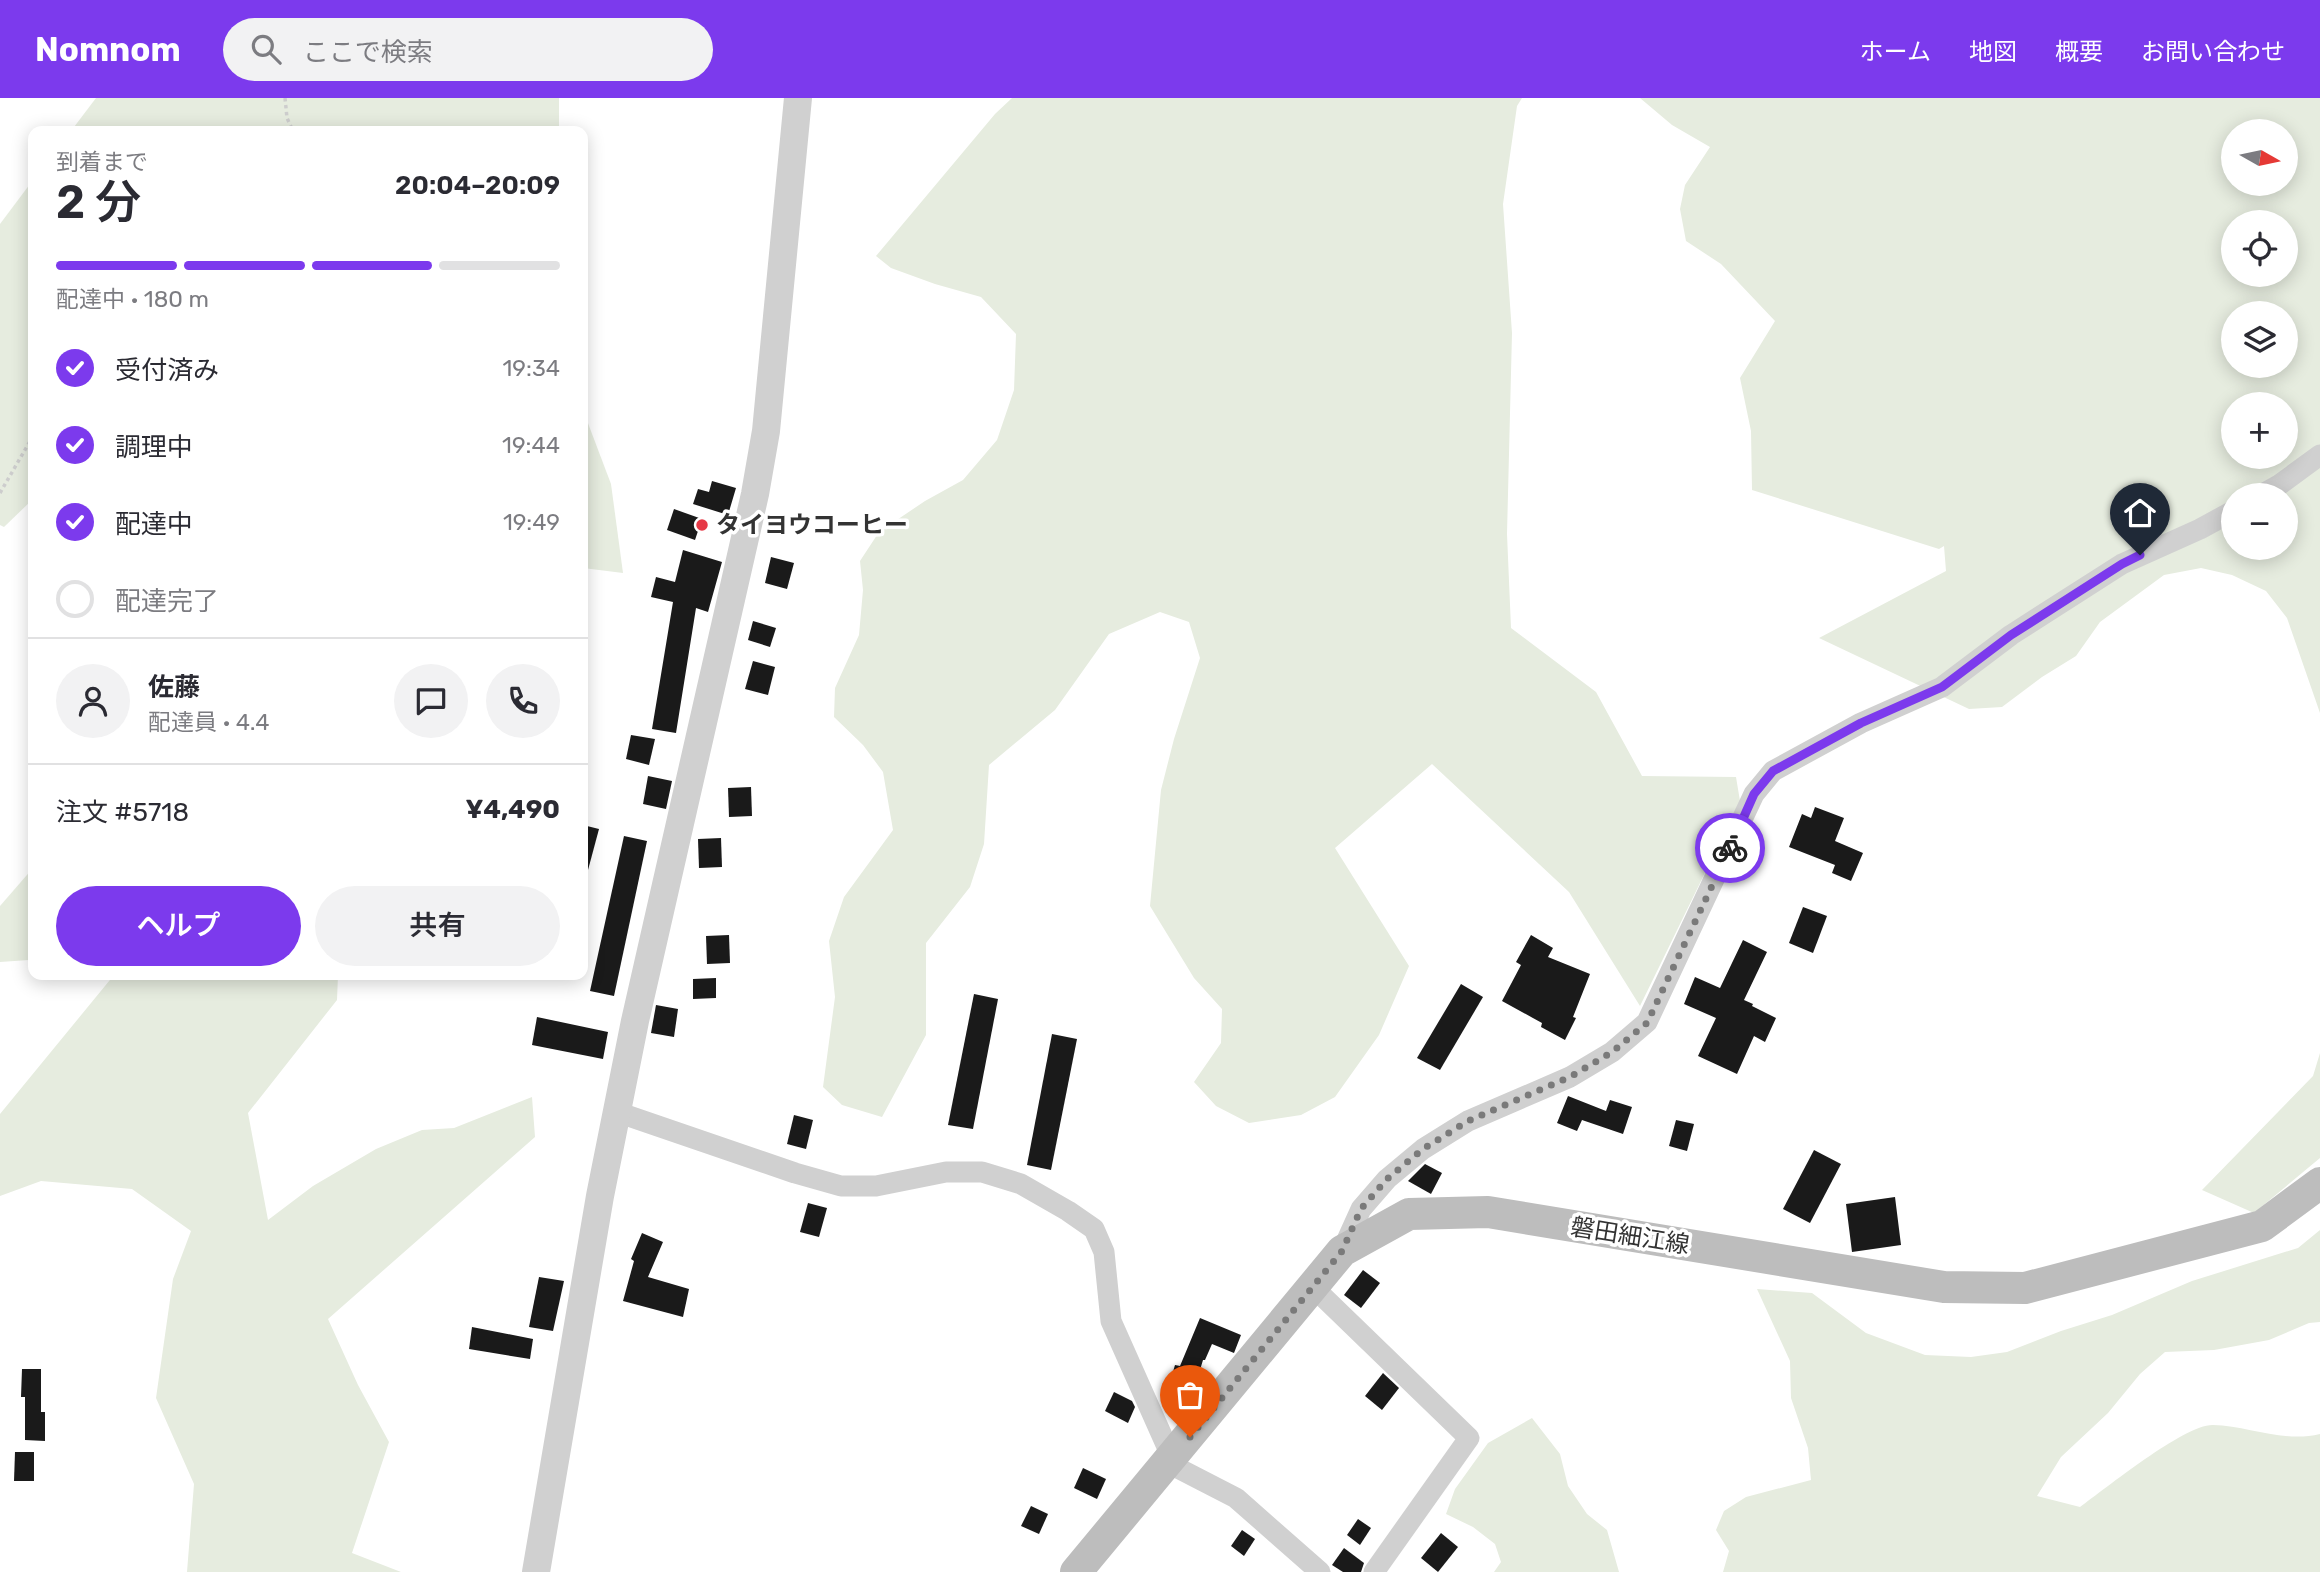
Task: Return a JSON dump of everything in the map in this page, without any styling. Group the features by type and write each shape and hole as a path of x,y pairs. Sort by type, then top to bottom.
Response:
{"main road":[{"name":"磐田細江線","path":"1076,1572 1342,1251 1409,1214 1488,1212 1944,1287 2025,1288 2262,1226 2320,1183"}],"street":[{"path":"536,1572 600,1196 635,1021 755,494 766,432 798,98"},
{"path":"2281,483 2320,455"},
{"path":"1342,1251 1361,1209 1387,1179 1423,1149 1468,1121 1570,1077 1612,1052 1647,1023 1754,794 1773,771 1861,723 1942,687 2011,635 2122,564 2221,518"},
{"path":"617,1112 841,1186 876,1186 946,1172 982,1172 1021,1184 1068,1211 1094,1229 1104,1252 1111,1321 1170,1461 1236,1498 1320,1572"},
{"path":"1312,1287 1469,1438 1374,1572"}],"path":[{"path":"285,98 291,126"},
{"path":"0,493 28,445"}],"shaded area":[{"path":"96,98 559,98 559,126 75,126"},
{"path":"1012,98 1522,98 1517,106 1503,204 1512,333 1507,534 1511,628 1596,692 1642,776 1736,777 1740,801 1640,1006 1569,892 1432,764 1335,848 1409,966 1379,1035 1335,1097 1301,1115 1249,1123 1216,1106 1194,1082 1221,1043 1222,1009 1194,978 1150,906 1161,790 1200,658 1189,622 1160,612 1109,634 1055,710 989,765 984,844 970,887 926,943 926,1035 882,1117 842,1105 823,1087 835,997 829,941 844,897 893,830 883,772 863,745 834,717 835,688 859,635 863,590 860,561 879,532 925,501 963,480 997,440 1014,390 1016,334 981,297 891,268 876,256 995,114"},
{"path":"1640,98 2320,98 2320,713 2287,618 2266,591 2232,575 2201,568 2164,575 2100,622 2076,656 2002,707 1969,709 1819,638 1946,571 1944,546 1939,549 1752,490 1751,431 1740,378 1775,321 1721,264 1686,241 1680,209 1685,185 1710,147 1672,125"},
{"path":"28,187 28,504 4,527 0,525 0,224"},
{"path":"588,423 611,484 623,573 588,569"},
{"path":"28,874 28,960 0,962 0,906"},
{"path":"110,980 338,980 337,1000 248,1113 268,1220 313,1186 376,1149 422,1130 454,1128 532,1097 535,1137 328,1319 358,1385 389,1442 352,1553 401,1572 187,1572 194,1484 156,1398 173,1279 191,1231 132,1189 41,1181 0,1196 0,1114"},
{"path":"2320,1053 2320,1158 2254,1213 2202,1190 2313,1076"},
{"path":"2320,1230 2320,1322 2309,1323 2269,1340 2214,1350 2165,1352 2140,1374 2108,1413 2061,1457 2037,1496 2080,1507 2165,1446 2200,1427 2226,1426 2293,1437 2320,1434 2320,1572 1723,1572 1729,1551 1716,1530 1724,1511 1746,1497 1811,1480 1808,1448 1791,1398 1790,1361 1757,1289 1812,1293 1866,1333 1925,1355 1971,1357 2007,1352 2112,1315 2192,1281 2298,1248"},
{"path":"1532,1418 1560,1454 1568,1486 1587,1514 1607,1530 1619,1572 1494,1572 1501,1562 1495,1544 1473,1527 1446,1514 1455,1489 1488,1443"}],"building":[{"path":"712,481 736,488 728,515 693,504 698,489 709,492"},
{"path":"674,509 702,519 695,540 667,530"},
{"path":"683,550 722,562 708,612 696,608 676,733 652,729 673,602 651,597 656,577 675,582"},
{"path":"771,557 794,563 787,589 765,583"},
{"path":"753,621 776,628 770,647 748,640"},
{"path":"753,661 775,667 768,695 745,689"},
{"path":"631,735 655,739 649,765 626,759"},
{"path":"648,776 672,781 666,809 643,804"},
{"path":"751,787 752,816 729,817 728,788"},
{"path":"1815,807 1844,818 1835,841 1863,853 1851,881 1832,873 1835,865 1789,847 1802,814 1811,818"},
{"path":"588,826 599,829 588,870"},
{"path":"624,836 647,841 614,996 590,991"},
{"path":"721,838 722,867 699,868 698,839"},
{"path":"1803,907 1827,916 1813,953 1789,943"},
{"path":"729,935 730,963 707,964 706,936"},
{"path":"1531,935 1553,948 1548,957 1590,974 1573,1017 1576,1018 1565,1040 1541,1027 1542,1023 1502,1001 1521,965 1516,962"},
{"path":"1743,940 1767,952 1744,1000 1776,1018 1765,1042 1754,1036 1737,1074 1698,1056 1716,1018 1684,1004 1695,977 1720,988"},
{"path":"716,978 716,998 693,999 693,979"},
{"path":"1461,984 1483,997 1440,1070 1417,1058"},
{"path":"974,994 998,999 973,1129 948,1125"},
{"path":"656,1005 678,1009 674,1037 651,1033"},
{"path":"537,1017 608,1032 603,1059 532,1045"},
{"path":"1052,1034 1077,1039 1051,1170 1027,1165"},
{"path":"1568,1096 1606,1111 1610,1100 1632,1107 1623,1134 1582,1120 1577,1131 1557,1123"},
{"path":"794,1115 813,1120 806,1149 787,1144"},
{"path":"1676,1120 1694,1124 1687,1151 1669,1146"},
{"path":"1814,1150 1841,1164 1810,1223 1783,1209"},
{"path":"1425,1164 1442,1173 1431,1194 1408,1181"},
{"path":"1895,1197 1901,1245 1852,1252 1846,1204"},
{"path":"808,1203 827,1208 819,1237 800,1232"},
{"path":"642,1233 663,1242 648,1277 689,1289 683,1317 623,1301 634,1261 631,1259"},
{"path":"1363,1270 1380,1283 1361,1308 1344,1295"},
{"path":"539,1277 564,1281 553,1331 529,1327"},
{"path":"1200,1318 1241,1335 1234,1353 1212,1344 1203,1360 1193,1393 1169,1385 1175,1365 1180,1366"},
{"path":"472,1327 533,1339 530,1359 469,1349"},
{"path":"22,1369 41,1369 41,1412 45,1412 45,1441 25,1440 25,1397 21,1397"},
{"path":"1383,1373 1399,1388 1382,1410 1365,1396"},
{"path":"1114,1392 1132,1401 1135,1407 1128,1423 1105,1411"},
{"path":"15,1452 34,1452 34,1481 14,1481"},
{"path":"1083,1468 1106,1479 1097,1499 1074,1488"},
{"path":"1031,1506 1048,1514 1039,1534 1021,1526"},
{"path":"1358,1519 1371,1528 1360,1545 1347,1535"},
{"path":"1242,1530 1255,1539 1244,1556 1231,1546"},
{"path":"1441,1533 1458,1547 1438,1572 1421,1558"},
{"path":"1344,1548 1364,1563 1361,1572 1343,1572 1332,1565"}],"way so far":[{"path":"1190,1437 1342,1251 1361,1209 1387,1179 1423,1149 1468,1121 1570,1077 1612,1052 1647,1023 1730,848"}],"place":[{"name":"タイヨウコーヒー","path":"702,525"}],"route":[{"path":"1730,848 1754,794 1773,771 1861,723 1942,687 2011,635 2140,555"}]}
